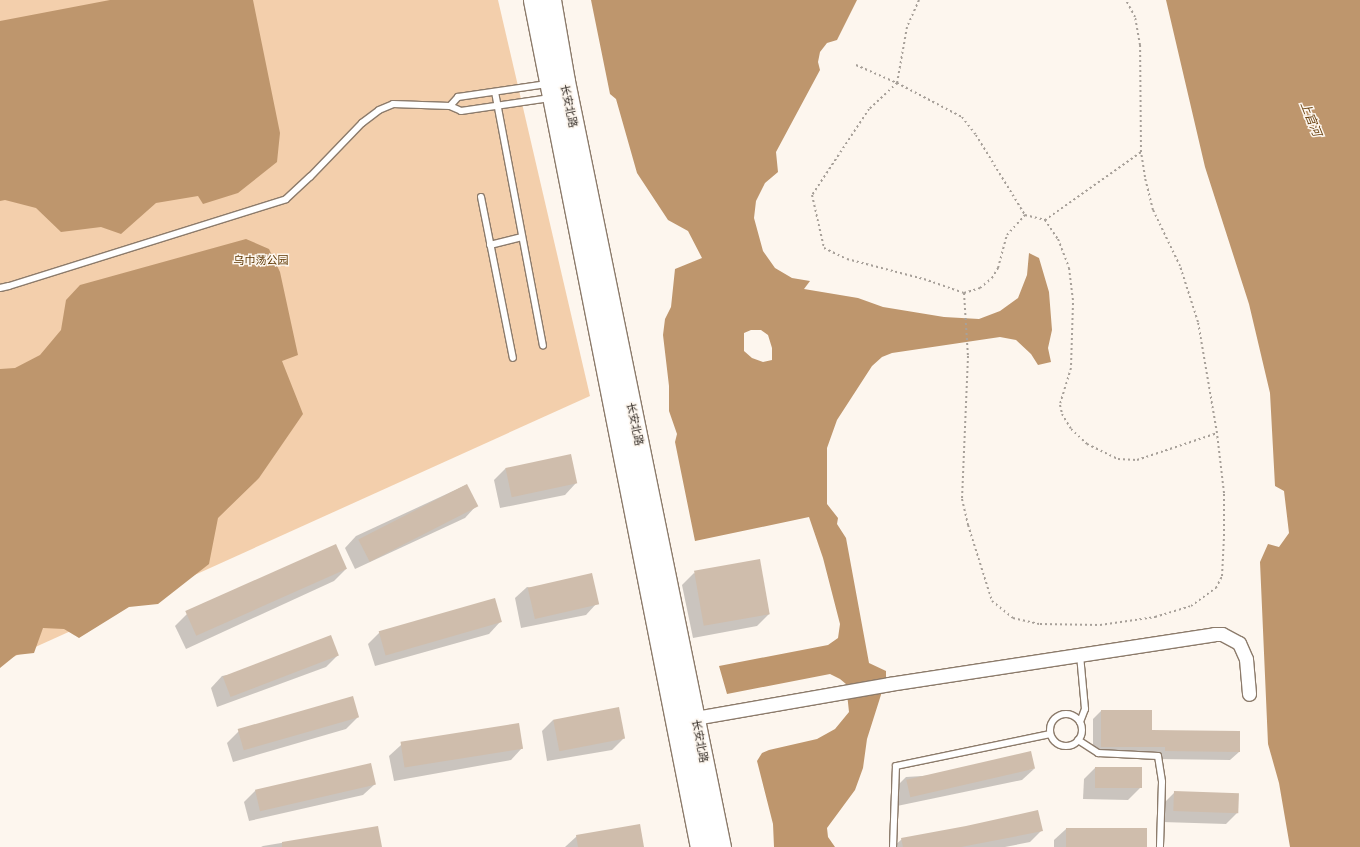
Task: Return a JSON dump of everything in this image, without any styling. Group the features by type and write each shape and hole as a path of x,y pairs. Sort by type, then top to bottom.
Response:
{"main road":[{"name":"长安北路","path":"534,0 559,90 695,718 720,847"},
{"name":"长安北路","path":"550,0 559,90 701,847"}],"street":[{"path":"695,718 889,684 1222,634 1239,643 1246,659 1249,694"}],"lane":[{"path":"450,106 458,97 495,92 559,90"},
{"path":"0,288 286,198 310,177 362,123 379,110 393,104 450,106 461,111 498,106 559,90"},
{"path":"495,92 543,345"},
{"path":"481,197 513,358"},
{"path":"490,245 522,237"},
{"path":"1080,655 1085,709 1080,722"},
{"path":"1070,714 1080,722 1082,728 1078,740 1074,744 1062,746 1057,743 1050,734 1052,721 1057,716 1070,714"},
{"path":"893,847 896,766 1050,734"},
{"path":"1078,740 1098,753 1158,756 1162,782 1160,847"}],"path":[{"path":"918,0 907,27 897,83 869,109 812,195 824,248 847,258 924,279 964,293 980,288 992,278 998,268 1007,235 1025,215"},
{"path":"964,293 968,356 962,499 968,525 992,601 1014,618 1040,624 1106,624 1155,617 1192,606 1216,588 1222,576 1224,536 1224,493 1217,433 1198,322 1180,266 1153,210 1141,152 1140,45 1135,17 1126,0"},
{"path":"856,65 897,83 962,117 976,135 1025,215 1045,220 1058,239 1070,275 1073,303 1071,368 1060,405 1062,414 1071,429 1087,444 1118,459 1137,460 1217,433"},
{"path":"1045,220 1141,152"}],"green space":[{"name":"乌巾荡公园","path":"0,0 498,0 590,396 0,663"}],"water":[{"path":"110,0 253,0 280,133 277,162 238,193 203,204 198,196 156,203 121,234 101,227 61,232 36,208 5,200 0,201 0,21"},
{"path":"591,0 857,0 837,40 827,43 820,52 818,62 820,70 776,152 778,172 765,183 756,201 754,218 763,251 775,268 792,278 810,281 804,289 858,298 883,307 944,317 979,319 1000,311 1018,298 1027,275 1029,253 1039,258 1049,292 1052,330 1048,348 1051,362 1038,365 1031,354 1016,340 1000,337 892,353 882,357 872,366 837,420 827,448 827,504 838,518 837,524 846,538 869,663 886,671 886,679 867,739 863,768 855,790 827,828 828,837 835,847 774,847 773,824 757,761 762,753 769,750 817,739 835,729 849,712 846,684 830,674 727,694 719,666 828,645 838,638 840,624 823,558 809,517 695,541 675,442 677,434 669,411 669,386 663,335 665,319 671,307 675,269 702,258 688,231 668,220 637,173 616,99 610,94","holes":["751,330 761,330 768,335 772,348 772,360 763,362 752,358 744,351 744,333"]},
{"name":"上官河","path":"1166,0 1360,0 1360,847 1290,847 1279,783 1268,744 1260,562 1268,544 1279,547 1289,533 1284,491 1275,486 1270,393 1249,304 1205,167"},
{"path":"246,239 269,249 280,272 298,355 282,361 303,414 259,478 218,518 209,564 158,604 129,607 79,638 64,629 43,628 34,653 16,655 0,668 0,369 15,368 40,355 61,330 66,300 80,285"}],"building":[{"path":"571,454 577,483 512,497 505,468"},
{"path":"467,484 478,506 370,562 358,539"},
{"path":"336,544 347,569 196,636 185,611"},
{"path":"760,559 770,614 704,626 694,571"},
{"path":"592,573 599,604 535,619 528,588"},
{"path":"495,598 502,622 386,655 379,631"},
{"path":"331,635 339,656 231,697 223,677"},
{"path":"353,696 359,717 244,750 238,729"},
{"path":"619,707 625,738 559,751 553,720"},
{"path":"1101,710 1152,710 1152,730 1240,731 1240,752 1165,751 1165,747 1101,747"},
{"path":"519,723 523,749 405,767 400,742"},
{"path":"1031,751 1035,769 910,797 906,780"},
{"path":"371,763 376,784 260,811 255,790"},
{"path":"1095,767 1142,767 1142,788 1095,788"},
{"path":"1174,791 1239,793 1238,813 1173,811"},
{"path":"1038,810 1043,831 961,847 903,847 901,838 966,826"},
{"path":"640,824 644,847 578,847 576,835"},
{"path":"378,826 382,847 282,847 282,842"},
{"path":"1066,828 1147,828 1147,847 1066,847"}]}
